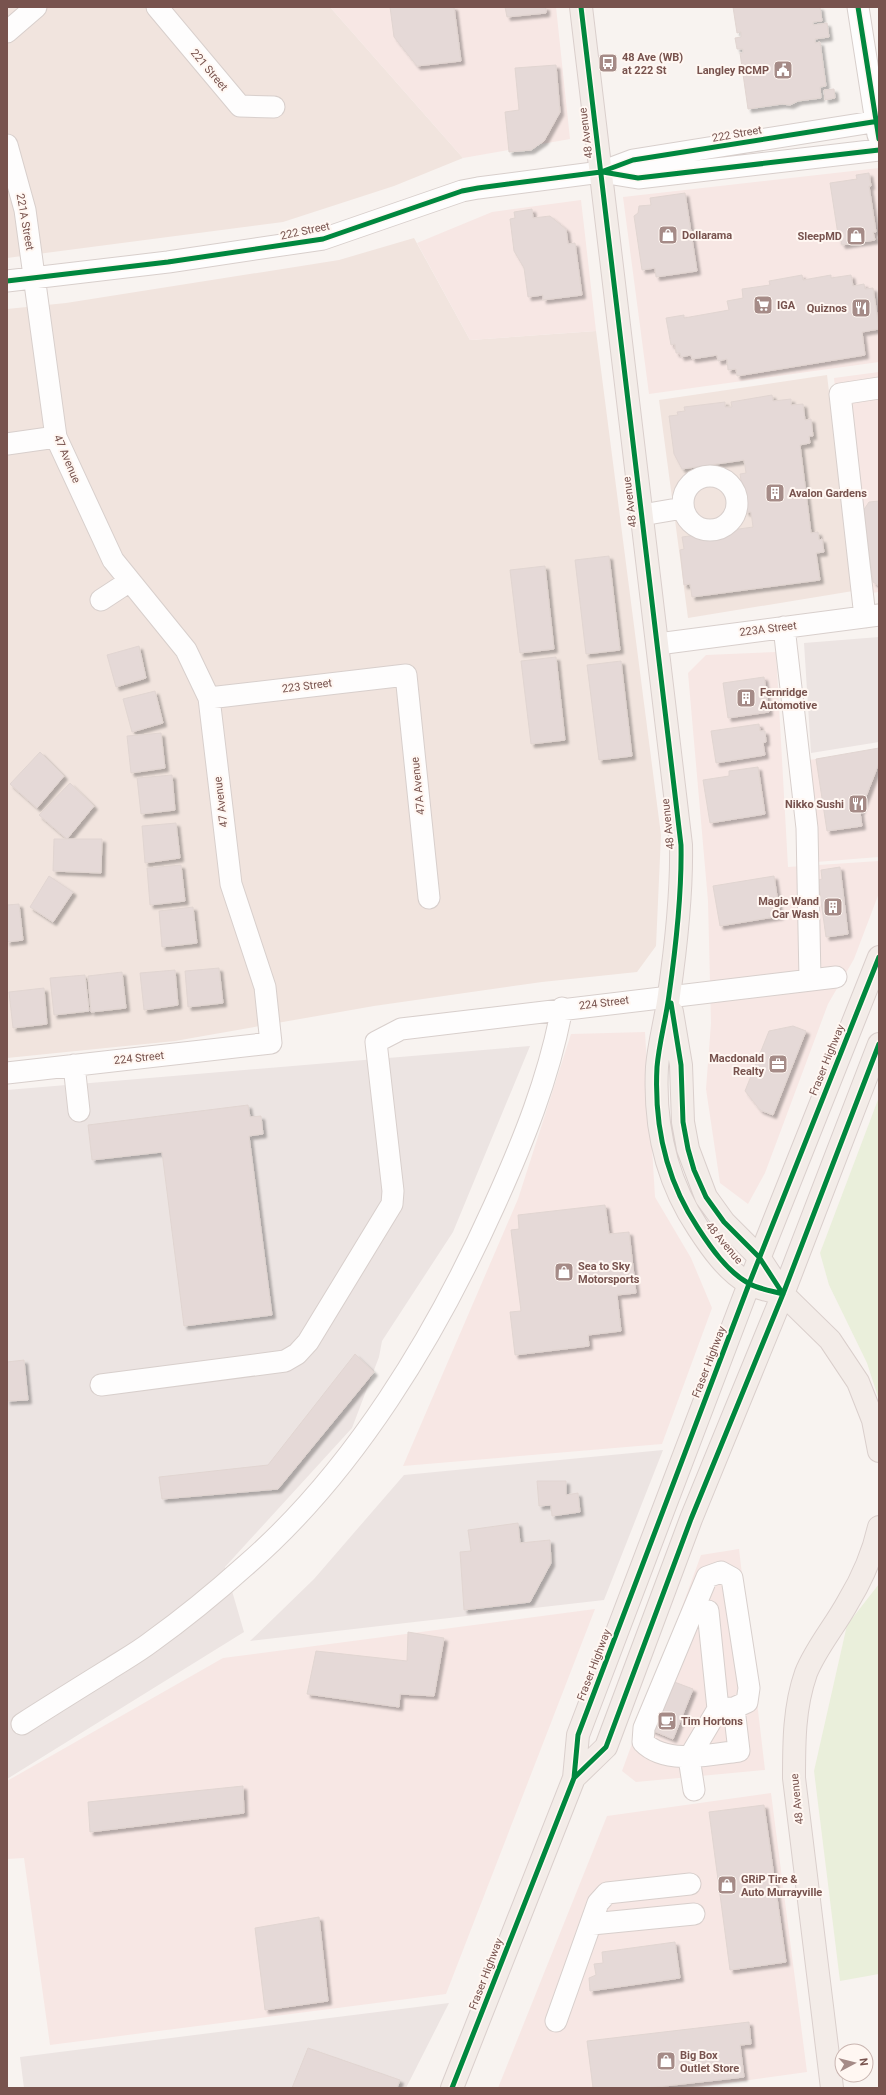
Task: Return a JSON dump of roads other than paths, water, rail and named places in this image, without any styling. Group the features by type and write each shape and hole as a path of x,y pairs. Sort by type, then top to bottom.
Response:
{"main road":[{"name":"48 Avenue","path":"581,7 658,644 681,859 681,886 669,995 657,1066 660,1132 666,1158 688,1214 703,1237 730,1269 749,1284 783,1294"},
{"name":"Fraser Highway","path":"452,2088 574,1778 578,1735 759,1257 879,957"},
{"name":"48 Avenue","path":"669,995 681,1065 683,1122 694,1170 706,1197 724,1222 759,1257 783,1294 830,1340 858,1382 873,1420 879,1451"},
{"name":"Fraser Highway","path":"574,1778 606,1747 691,1519 783,1294 879,1044"},
{"name":"48 Avenue","path":"832,2088 794,1778 794,1733 798,1701 806,1673 862,1577 874,1547 879,1527"}],"street":[{"path":"7,32 36,7"},
{"name":"221 Street","path":"157,7 240,106 274,107"},
{"path":"858,7 878,127"},
{"name":"222 Street","path":"7,281 241,252 323,239 462,191 601,172 633,160 878,127"},
{"name":"221A Street","path":"7,145 25,210 34,277"},
{"name":"222 Street","path":"601,172 638,178 879,150"},
{"name":"47 Avenue","path":"34,277 56,437 113,560 186,650 209,698 231,884 265,988 271,1043"},
{"path":"872,616 840,394 879,388"},
{"path":"7,444 56,437"},
{"path":"642,515 683,508"},
{"path":"100,600 130,581"},
{"name":"223A Street","path":"658,644 872,616"},
{"path":"784,627 807,828 810,980"},
{"name":"223 Street","path":"209,698 406,675"},
{"name":"47A Avenue","path":"406,675 429,898"},
{"name":"224 Street","path":"101,1385 285,1361 297,1354 308,1342 392,1204 393,1190 376,1042 401,1029 669,995 836,977"},
{"path":"22,1724 150,1643 246,1566 310,1502 374,1422 434,1327 477,1244 512,1167 541,1091 556,1040 562,1008"},
{"name":"224 Street","path":"7,1073 271,1043"},
{"path":"74,1065 79,1111"},
{"path":"694,1790 690,1758 726,1709 746,1702 749,1688 732,1578 721,1572 707,1577 644,1728 643,1742 650,1750 690,1758 738,1751 726,1709 708,1611"},
{"path":"556,2021 592,1924 598,1903 607,1893 690,1884"},
{"path":"592,1924 694,1914"}],"place":[{"name":"48 Ave (WB) at 222 St","path":"608,63"},
{"name":"Langley RCMP","path":"783,70"},
{"name":"Dollarama","path":"668,235"},
{"name":"SleepMD","path":"856,236"},
{"name":"IGA","path":"763,305"},
{"name":"Quiznos","path":"861,308"},
{"name":"Avalon Gardens","path":"775,493"},
{"name":"Fernridge Automotive","path":"746,698"},
{"name":"Nikko Sushi","path":"858,804"},
{"name":"Magic Wand Car Wash","path":"833,907"},
{"name":"Macdonald Realty","path":"778,1064"},
{"name":"Sea to Sky Motorsports","path":"564,1272"},
{"name":"Tim Hortons","path":"667,1721"},
{"name":"GRiP Tire & Auto Murrayville","path":"727,1885"},
{"name":"Big Box Outlet Store","path":"666,2061"}]}
